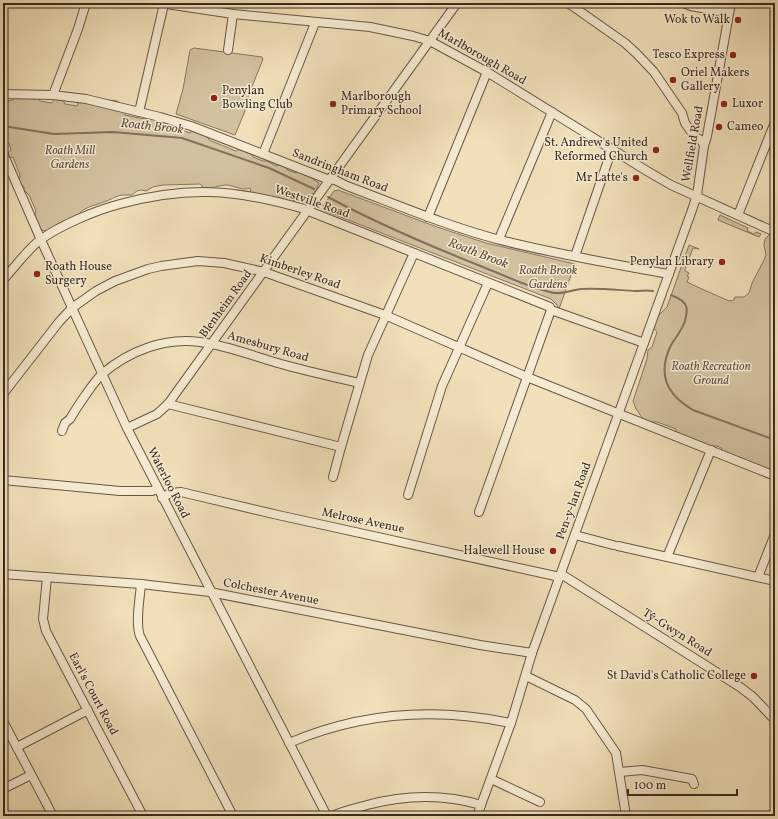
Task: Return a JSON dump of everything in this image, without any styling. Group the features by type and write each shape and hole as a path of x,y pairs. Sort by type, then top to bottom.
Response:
{"street":[{"path":"53,95 78,29 86,3"},
{"path":"139,112 162,3"},
{"name":"Marlborough Road","path":"162,3 233,14 315,23 370,27 430,41 488,72 652,174 775,232"},
{"name":"Blenheim Road","path":"127,428 157,414 168,404 458,3"},
{"path":"568,3 626,43 637,54 658,78 682,113 685,123 694,136 702,141 704,146"},
{"path":"683,3 691,6 729,13"},
{"name":"Wellfield Road","path":"696,195 731,3"},
{"path":"228,50 233,14"},
{"path":"263,154 315,23"},
{"path":"428,217 488,72"},
{"name":"Sandringham Road","path":"3,94 53,95 86,98 177,121 331,180 335,180 428,217 499,239 575,256 669,274"},
{"path":"499,239 552,112"},
{"path":"738,215 775,122"},
{"path":"575,256 612,149"},
{"name":"Waterloo Road","path":"3,155 127,428 210,592 327,816"},
{"name":"Westville Road","path":"3,280 41,240 66,225 90,214 144,197 171,193 211,191 230,192 276,201 308,211 550,307 552,310 644,344"},
{"name":"Pen-y-lan Road","path":"477,816 511,723 532,653 657,308 696,195"},
{"path":"333,477 368,355 414,252"},
{"name":"Kimberley Road","path":"3,394 43,342 72,308 114,281 148,268 182,262 214,262 236,265 264,272 385,315 527,377 775,476"},
{"path":"408,495 442,386 488,283"},
{"path":"479,512 552,310"},
{"name":"Amesbury Road","path":"62,430 65,423 70,419 102,375 126,358 150,346 177,341 212,344 279,364 359,384"},
{"path":"168,404 341,447"},
{"path":"668,557 711,450"},
{"path":"3,480 134,491 152,492 158,489"},
{"name":"Melrose Avenue","path":"162,498 170,493 181,492 560,575"},
{"path":"758,577 775,534"},
{"path":"575,535 616,546 775,581"},
{"name":"Colchester Avenue","path":"3,574 141,584 210,592 480,645 532,653"},
{"name":"Tŷ-Gwyn Road","path":"560,575 740,687 753,697 775,720"},
{"name":"Earl's Court Road","path":"47,577 44,624 46,631 143,816"},
{"path":"141,584 139,616 140,636 233,816"},
{"path":"526,676 583,705 613,748 618,760 626,816"},
{"path":"17,747 88,710"},
{"path":"289,743 343,724 406,714 445,714 476,717 511,723"},
{"path":"3,721 53,816"},
{"path":"620,772 638,770 652,771 692,779 694,784"},
{"path":"3,789 31,774"},
{"path":"491,779 540,802"},
{"path":"332,816 362,806 406,797 450,799 481,805"}],"green space":[{"name":"Penylan Bowling Club","path":"194,48 262,57 263,59 244,107 245,111 235,135 176,114 183,89 190,50"},
{"name":"Roath Mill Gardens","path":"14,97 39,98 40,101 52,103 55,98 62,98 65,104 77,106 79,101 114,100 123,107 125,115 145,119 148,116 158,120 158,122 190,133 193,129 208,134 209,140 236,151 240,149 251,153 253,157 277,166 281,164 286,166 287,170 296,173 299,171 319,183 316,190 307,202 296,199 291,202 280,198 255,195 251,194 250,188 242,189 227,185 204,188 200,184 163,185 153,187 146,191 137,191 132,195 119,196 89,207 82,211 77,217 59,223 49,231 44,231 35,221 36,211 29,195 24,190 24,187 19,183 20,175 13,157 8,158 6,155 11,150 9,143 3,140 5,132 3,125 3,104 7,101 13,100"},
{"name":"Roath Brook Gardens","path":"338,190 437,227 486,243 575,264 559,309 551,299 325,211 323,206 334,191"},
{"path":"720,215 748,228 747,231 754,234 756,232 761,234 759,237 718,220"},
{"name":"Roath Recreation Ground","path":"769,235 775,236 775,475 729,456 729,453 725,451 724,454 721,449 722,448 715,446 708,447 676,432 676,429 657,422 648,422 643,419 636,409 633,401 647,359 648,350 652,347 657,332 652,327 655,319 667,307 689,245 699,249 693,248 685,269 685,271 689,273 687,276 689,277 687,282 729,301 734,300 735,297 744,297 749,293 752,283 766,255 764,245 765,239"}],"waterway":[{"name":"Roath Brook","path":"3,126 54,134 113,132 182,138 269,168 314,189"},
{"name":"Roath Brook","path":"328,197 424,243 518,282 545,291 554,293 581,289 653,291"},
{"name":"Roath Brook","path":"671,295 684,302 687,312 684,324 671,345 667,355 665,374 670,390 684,404 693,410 775,440"}],"place":[{"name":"Wok to Walk","path":"738,20"},
{"name":"Tesco Express","path":"733,55"},
{"name":"Oriel Makers Gallery","path":"673,80"},
{"name":"Penylan Bowling Club","path":"214,98"},
{"name":"Marlborough Primary School","path":"333,104"},
{"name":"Luxor","path":"724,104"},
{"name":"Cameo","path":"719,127"},
{"name":"St. Andrew's United Reformed Church","path":"656,150"},
{"name":"Mr Latte's","path":"636,178"},
{"name":"Penylan Library","path":"722,262"},
{"name":"Roath House Surgery","path":"37,274"},
{"name":"Halewell House","path":"553,551"},
{"name":"St David's Catholic College","path":"754,676"}]}
